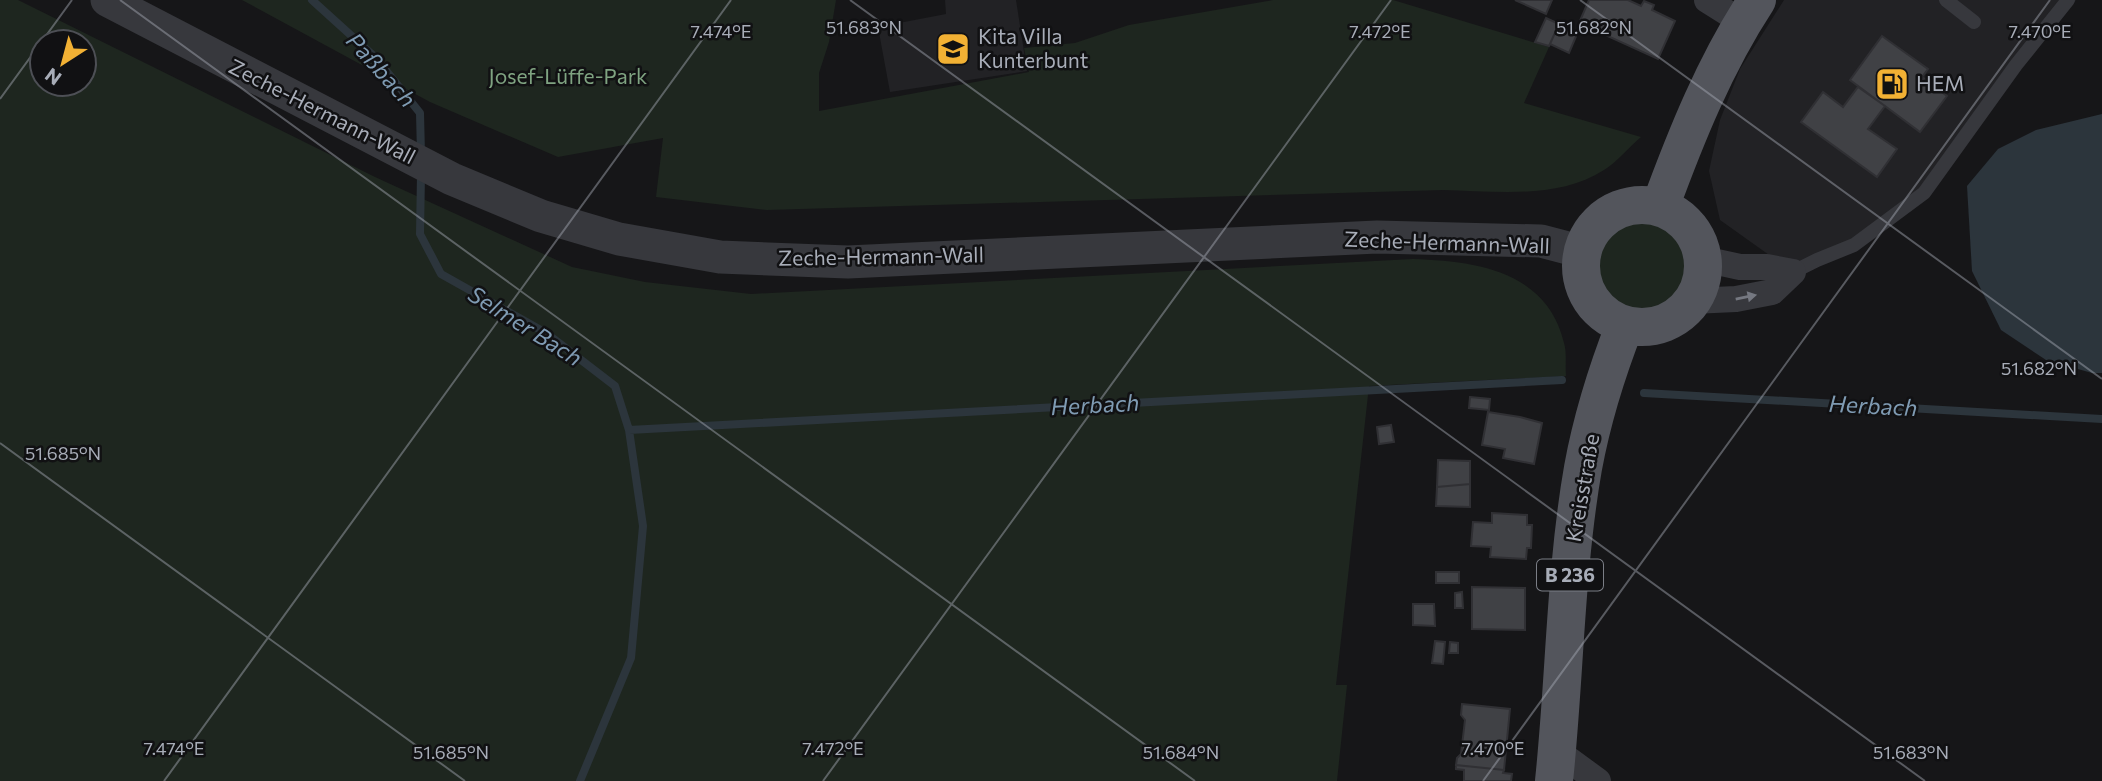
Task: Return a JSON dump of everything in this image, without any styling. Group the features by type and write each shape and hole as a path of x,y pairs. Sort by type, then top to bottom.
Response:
{"main road":[{"path":"1660,207 1707,91 1749,11"},
{"path":"1625,206 1660,207 1678,217 1696,236 1703,259 1702,280 1686,310 1665,326 1643,328 1625,325 1610,318 1590,297 1581,267 1586,240 1611,213 1625,206"},
{"name":"Kreisstraße","path":"1556,766 1573,545 1583,467 1607,372 1625,325"}],"street":[{"name":"Zeche-Hermann-Wall","path":"107,0 452,179 541,216 619,239 720,257 849,262 1377,237 1541,241 1583,252"},
{"path":"1707,0 1749,11"},
{"path":"1703,259 1740,268 1767,267 1793,272"},
{"path":"1692,301 1736,299 1772,292 1793,272"},
{"path":"1556,766 1598,781"}],"lane":[{"path":"1946,0 1974,22"},
{"path":"1793,272 1854,245 1924,193 2068,0"}],"shaded area":[{"name":"Kita Villa Kunterbunt","path":"945,0 1016,0 1027,71 890,92 878,27 946,14"},
{"path":"1784,0 2076,0 2016,65 1924,193 1854,245 1793,272 1720,220 1709,171 1720,120 1740,69"},
{"path":"2102,114 2102,373 2092,373 2046,360 2001,330 1972,271 1967,186 1998,149 2036,130"}],"green space":[{"path":"0,0 18,0 74,28 28,28 28,98 98,98 98,40 375,177 572,267 645,282 751,294 1413,259 1484,267 1525,285 1542,300 1555,319 1564,343 1566,376 1369,386 1336,685 1347,685 1337,781 0,781"},
{"name":"Josef-Lüffe-Park","path":"242,0 836,0 829,42 819,73 819,111 1029,72 1024,48 1075,43 1129,25 1273,0 1393,0 1549,47 1524,103 1641,137 1609,167 1586,180 1526,192 1443,190 767,210 656,197 663,138 558,157 430,102"},
{"path":"1639,220 1657,223 1672,234 1683,249 1686,267 1683,285 1672,300 1657,311 1639,314 1621,311 1606,300 1595,285 1592,267 1595,249 1606,234 1621,223"}],"building":[{"path":"1515,0 1552,0 1546,14"},
{"path":"1589,0 1628,0 1641,6 1644,1 1654,5 1652,10 1675,21 1658,59 1579,23"},
{"path":"1546,18 1559,24 1549,46 1535,42"},
{"path":"1558,26 1577,34 1569,53 1550,44"},
{"name":"HEM","path":"1882,36 1928,69 1922,77 1947,96 1920,132 1850,80"},
{"path":"1858,87 1885,106 1868,129 1897,149 1877,177 1801,122 1823,92 1843,107"},
{"path":"1470,397 1490,399 1489,410 1469,408"},
{"path":"1488,412 1542,423 1534,464 1503,458 1505,449 1482,445"},
{"path":"1391,425 1394,442 1379,444 1377,427"},
{"path":"1438,460 1470,461 1470,484 1437,487"},
{"path":"1470,484 1470,507 1436,506 1437,487"},
{"path":"1492,513 1527,515 1527,525 1532,525 1531,548 1527,548 1526,559 1490,557 1491,547 1471,546 1473,522 1492,523"},
{"path":"1436,572 1459,572 1459,583 1436,583"},
{"path":"1472,587 1525,588 1525,630 1472,629"},
{"path":"1462,592 1463,608 1455,608 1455,593"},
{"path":"1413,604 1434,604 1435,626 1413,625"},
{"path":"1435,641 1445,642 1443,664 1432,663"},
{"path":"1450,642 1458,643 1458,653 1449,653"},
{"path":"1462,704 1510,709 1504,770 1456,765 1461,754 1465,720 1461,715"},
{"path":"1456,765 1504,770 1503,773 1512,774 1511,781 1464,781 1464,770 1456,769"}],"waterway":[{"name":"Paßbach","path":"312,0 376,58 420,113 421,154"},
{"name":"Selmer Bach","path":"421,174 420,234 441,274 546,333 615,386 629,430 643,526 631,658 580,781"},
{"name":"Herbach","path":"629,430 1562,380"},
{"name":"Herbach","path":"1644,393 2102,419"}],"place":[{"name":"Kita Villa Kunterbunt","path":"953,49"},
{"name":"HEM","path":"1892,84"}]}
